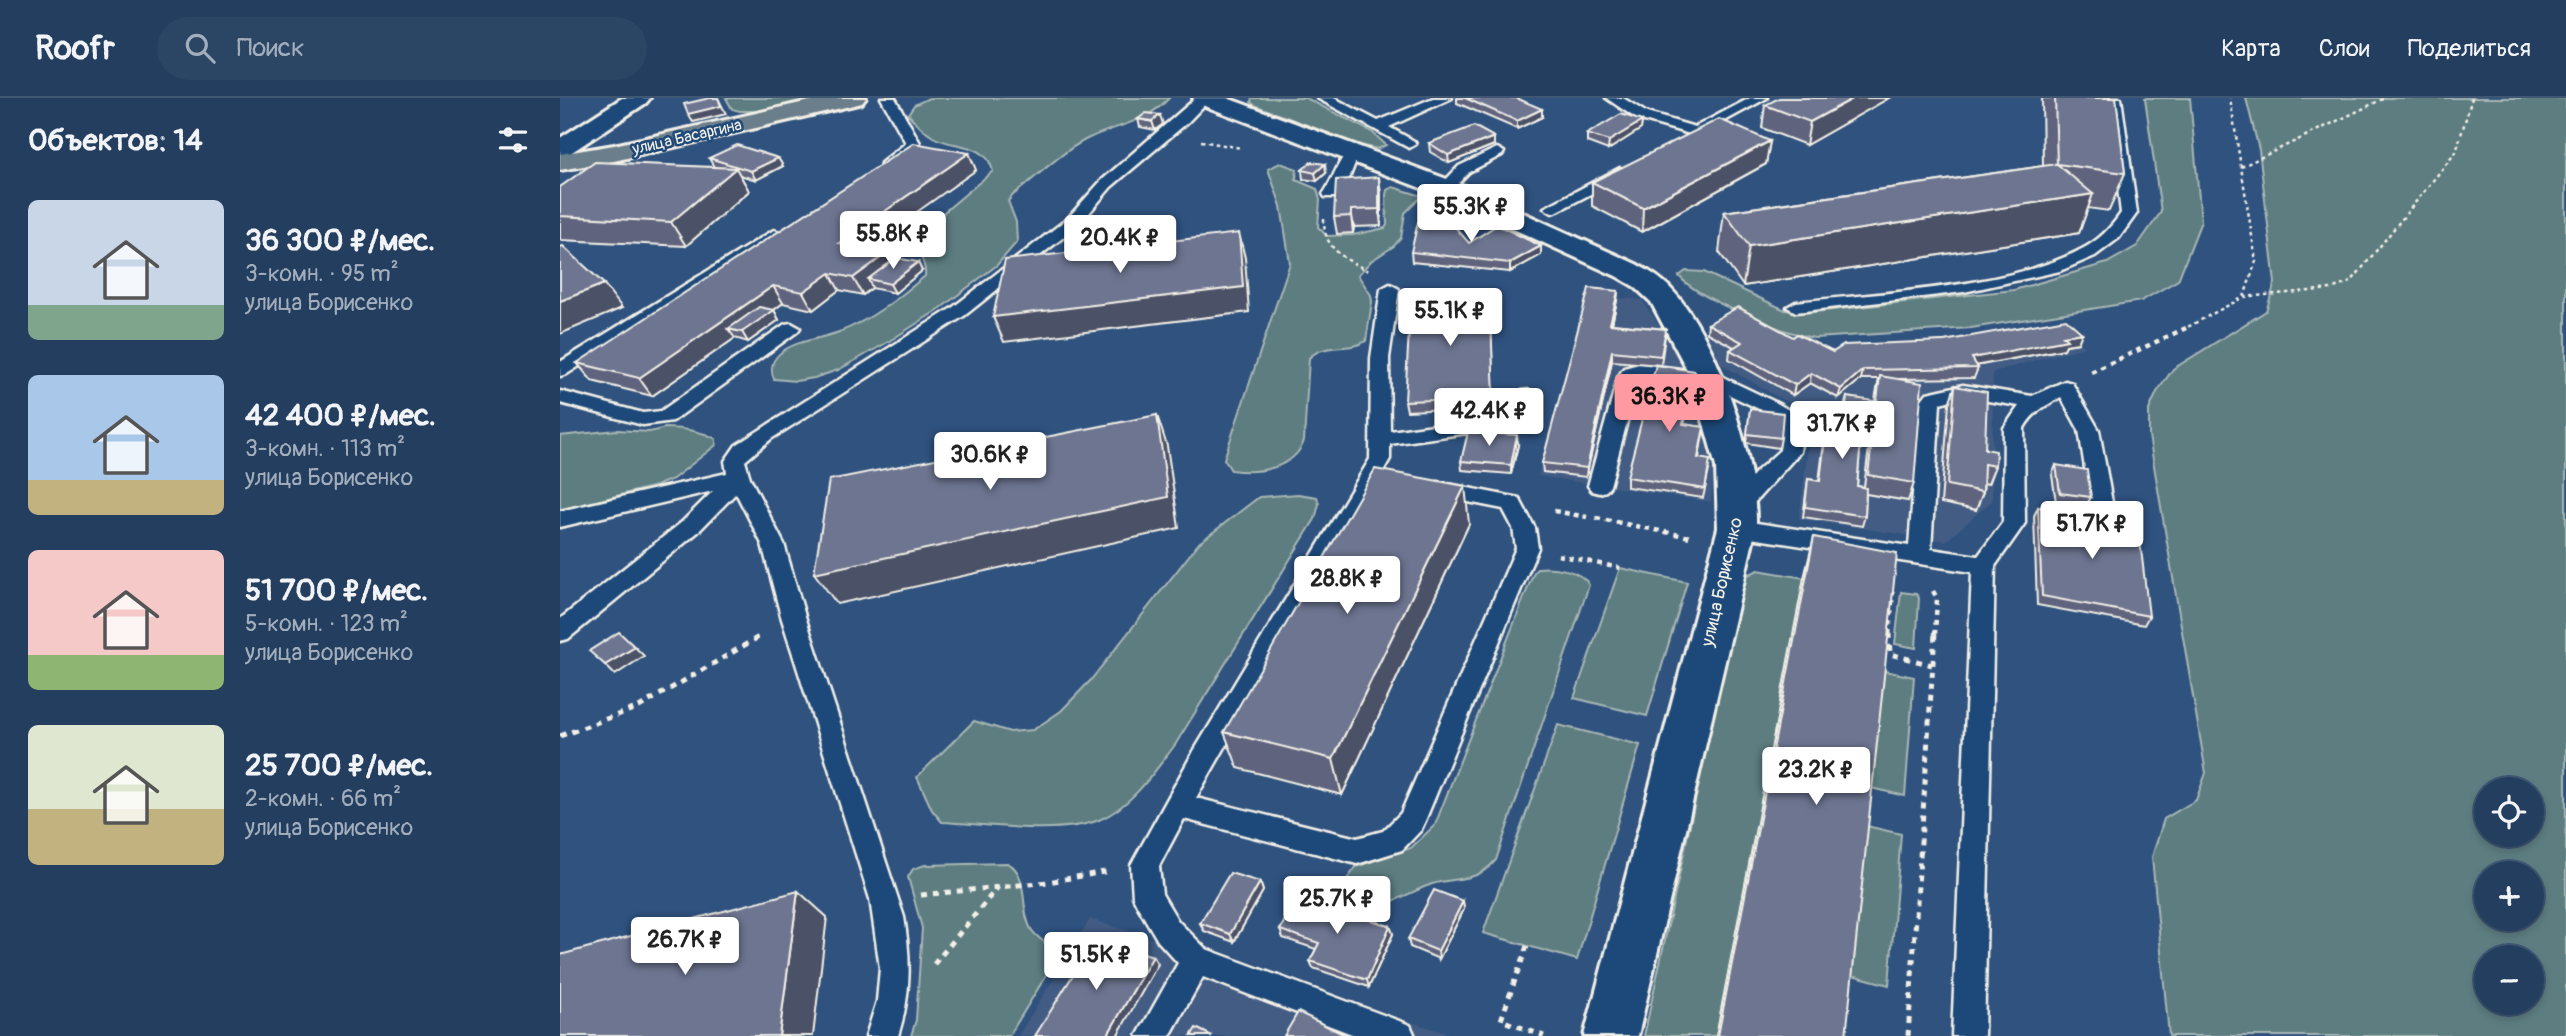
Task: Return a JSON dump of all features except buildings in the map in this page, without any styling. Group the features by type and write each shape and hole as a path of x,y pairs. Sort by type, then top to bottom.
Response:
{"main road":[{"name":"улица Басаргина","path":"560,162 614,153 854,98"}],"street":[{"path":"560,149 638,98"},
{"name":"улица Борисенко","path":"1204,98 1479,201 1646,281 1662,296 1679,322 1707,377 1734,467 1736,527 1611,1036"}],"lane":[{"path":"879,169 918,149 888,98"},
{"path":"882,1036 893,994 895,947 885,899 793,616 773,544 739,478 735,461 743,450 814,401 958,312 1074,221 1106,184 1204,98"},
{"path":"1324,98 1409,144"},
{"path":"1379,126 1445,98"},
{"path":"1613,98 1642,116 1697,132"},
{"path":"1673,145 1760,98"},
{"path":"1796,307 2002,281 2038,272 2084,254 2113,237 2129,213 2114,98"},
{"path":"1446,188 1464,169 1497,152"},
{"path":"1331,194 1338,186 1352,153"},
{"path":"1552,208 1637,164"},
{"path":"1443,223 1479,201"},
{"path":"560,370 785,229"},
{"path":"1388,1034 1196,960 1168,931 1148,897 1145,865 1177,805 1380,459 1380,358 1390,289"},
{"path":"560,397 643,419 666,418 791,328"},
{"path":"1599,486 1631,372 1639,370 1707,377 1768,406 1790,420 1793,426 1790,452 1765,475 1736,527 1984,565"},
{"path":"1968,1036 1984,565 2014,523 2014,428 2023,413 2035,403 2065,387 2089,430 2104,519"},
{"path":"1919,556 1930,402 1944,392 1963,391 2035,403"},
{"path":"1381,439 1496,423 1507,418 1525,394"},
{"path":"1370,475 1395,481"},
{"path":"560,519 739,478"},
{"path":"560,632 690,527 739,478"},
{"path":"1177,805 1357,851 1392,841 1411,821 1527,548 1524,528 1511,503 1421,486"},
{"path":"1153,1036 1196,960"}],"path":[{"path":"2230,98 2256,261 2244,297"},
{"path":"2241,167 2385,98"},
{"path":"2065,387 2108,362 2201,322 2244,297 2321,290 2351,282 2456,152 2472,98"},
{"path":"1166,134 1251,150"},
{"path":"1331,194 1326,200 1322,234 1328,246 1380,279 1390,289"},
{"path":"1511,503 1736,527"},
{"path":"1527,548 1620,568"},
{"path":"1908,1036 1937,598 1926,585"},
{"path":"1894,589 1888,649 1891,654 1932,665"},
{"path":"560,736 639,707 793,616"},
{"path":"885,899 1048,882 1145,865"},
{"path":"893,994 907,989 922,978 998,886"},
{"path":"1527,946 1501,1020 1544,1036"}],"shaded area":[{"path":"1585,295 1642,300 1695,379 1714,465 1711,502 1538,476"},
{"path":"1736,314 1795,342 1840,353 2063,326 2084,347 1993,372 1992,501 1946,541 1799,519 1812,416 1715,361 1704,332"},
{"path":"1090,919 1455,1036 1018,1036"}],"green space":[{"path":"726,98 819,98 765,111 740,111 732,109"},
{"path":"929,98 1169,98 1141,118 1077,144 1013,195 1008,201 1016,222 1017,242 997,265 941,308 838,370 796,381 774,379 773,364 783,351 796,344 839,332 862,321 925,276 919,250 924,229 993,171 984,155 968,147 933,137 908,114 914,105"},
{"path":"1252,98 1306,98 1372,132 1386,145 1378,149 1360,145 1254,105"},
{"path":"2145,98 2190,98 2201,221 2178,280 2141,301 1971,328 1815,338 1784,330 1722,305 1679,276 1686,271 1704,272 1785,310 1805,313 2014,290 2107,263 2137,246 2161,212"},
{"path":"2246,98 2566,98 2566,1036 2169,1036 2152,857 2164,819 2196,800 2206,773 2149,436 2149,410 2157,392 2173,369 2266,311 2275,283 2259,150"},
{"path":"1280,163 1297,169 1296,180 1317,189 1320,200 1318,227 1327,236 1353,235 1385,228 1386,195 1387,190 1393,187 1422,196 1405,213 1401,238 1371,261 1358,275 1371,295 1372,302 1366,341 1322,350 1309,358 1304,441 1299,450 1292,458 1274,468 1231,470 1224,459 1290,263 1281,206 1268,169"},
{"path":"665,428 704,434 716,439 716,445 673,479 656,486 560,510 560,436 617,430 650,432"},
{"path":"1298,494 1317,497 1319,504 1315,519 1175,745 1132,797 1111,814 1082,825 1022,828 942,822 932,810 917,777 974,721 1010,732 1033,730 1061,711 1090,681 1199,543 1259,497"},
{"path":"1538,568 1573,573 1589,585 1496,860 1481,873 1473,876 1432,884 1387,902 1376,904 1365,901 1345,882 1356,867 1411,848 1435,825 1534,572"},
{"path":"1620,568 1687,582 1647,716 1574,698"},
{"path":"1758,570 1804,578 1716,1036 1644,1036 1744,577"},
{"path":"1901,592 1916,594 1919,598 1916,648 1895,644"},
{"path":"1875,669 1914,677 1905,796 1862,786"},
{"path":"1558,725 1640,745 1577,960 1483,933"},
{"path":"1858,824 1901,834 1889,985 1841,972"},
{"path":"1007,863 1019,875 1027,921 1035,934 1051,948 1053,964 1009,1036 911,1036 916,1020 922,928 908,877 913,869 925,865"}]}
